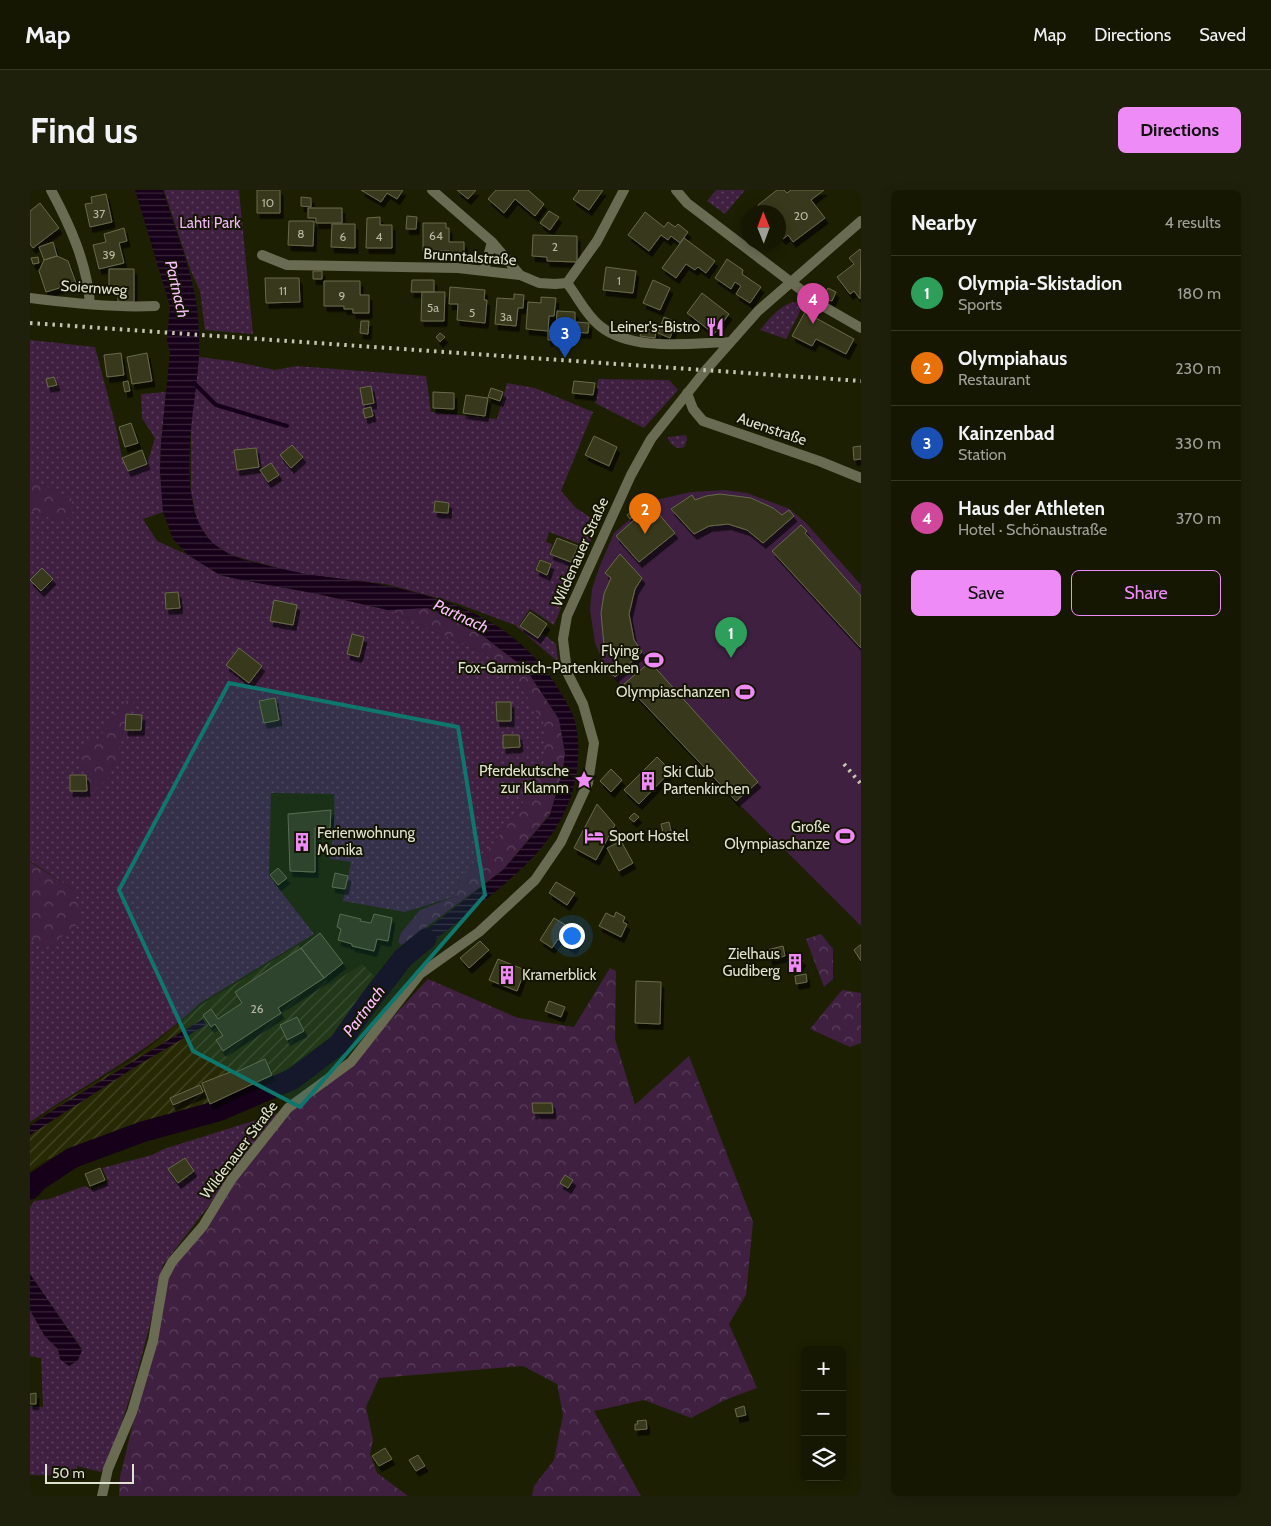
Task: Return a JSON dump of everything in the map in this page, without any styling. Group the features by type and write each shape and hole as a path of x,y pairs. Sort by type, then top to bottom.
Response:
{"street":[{"path":"51,190 73,234 88,285 90,304"},
{"path":"432,190 492,242 520,275"},
{"path":"624,190 597,241 567,283 583,308 600,326 622,338 660,344 730,342"},
{"path":"676,190 687,203 821,305 861,328"},
{"name":"Wildenauer Straße","path":"102,1496 108,1469 135,1403 153,1341 164,1277 172,1262 203,1226 231,1180 288,1108 351,1062 420,974 479,932 535,880 561,842 588,784 594,743 583,704 567,672 562,639 567,616 631,475 651,439 687,393 758,311 861,221"},
{"path":"484,271 492,242"},
{"name":"Brunntalstraße","path":"262,255 287,265 458,268 520,275 539,283 567,283"},
{"name":"Soiernweg","path":"30,298 90,304 155,306"},
{"name":"Auenstraße","path":"687,393 693,409 703,421 810,458 861,478"}],"highlighted area":[{"path":"229,683 458,727 485,895 300,1107 193,1051 119,890"}],"shaded area":[{"path":"298,945 330,985 362,964 374,976 334,1035 272,1079 210,1106 46,1160 30,1171 30,1137 50,1110 140,1055 201,1005"}],"green space":[{"name":"Lahti Park","path":"164,190 239,190 253,334 205,330 200,291 190,269"},
{"path":"716,190 745,190 725,214 707,201"},
{"path":"798,302 804,304 786,339 760,330 782,308"},
{"path":"30,340 95,347 122,458 128,471 147,464 155,438 142,418 141,394 166,392 160,470 163,512 143,519 157,541 188,555 220,575 388,610 487,655 517,680 544,723 544,763 519,810 491,846 459,877 456,896 405,912 343,901 351,862 330,859 334,826 334,794 271,793 269,876 314,934 200,1003 181,1020 139,1051 30,1122 30,940 47,948 74,890 30,861 30,510 53,519 57,491 30,481"},
{"path":"199,357 275,370 297,366 426,376 431,412 497,419 507,383 535,388 593,412 561,491 576,508 599,523 588,547 549,532 546,542 552,544 549,554 572,563 575,556 581,560 554,625 530,609 519,625 538,638 542,633 556,644 558,662 515,625 456,603 386,584 300,574 231,555 212,543 197,522 191,491 191,417","holes":["539,559 551,563 547,575 535,571"]},
{"path":"598,379 669,380 678,390 644,428 595,403"},
{"path":"686,435 687,440 684,447 681,448 674,446 668,439 668,437"},
{"path":"30,481 72,499 73,518 53,519 30,510"},
{"name":"Olympiaschanzen","path":"725,490 747,493 790,509 807,524 861,585 861,926 736,801 650,710 608,673 595,643 590,610 592,589 614,533 651,501 691,492"},
{"path":"428,607 482,635 526,669 559,719 565,753 563,770 550,814 503,870 402,945 398,942 401,933 420,910 456,896 459,877 491,846 519,810 544,763 544,724 517,680 487,655 388,610"},
{"path":"133,693 133,704 126,714 125,730 121,738 119,758 108,778 93,793 87,791 86,775 80,766 80,747 89,738 100,741 105,724"},
{"path":"30,862 74,890 82,921 47,948 30,940"},
{"path":"821,934 833,949 833,979 824,987 806,939"},
{"path":"610,968 616,971 615,1039 635,1105 689,1056 753,1222 746,1295 729,1324 757,1388 725,1400 691,1418 644,1400 594,1411 641,1496 532,1496 534,1486 554,1460 563,1415 557,1384 523,1366 379,1378 366,1407 373,1440 370,1454 377,1473 408,1496 119,1496 120,1477 153,1341 164,1277 288,1108 351,1062 428,979 518,1018 574,1027"},
{"path":"842,990 861,993 861,1043 850,1047 810,1029"},
{"path":"281,1112 163,1265 135,1381 113,1451 101,1472 77,1466 76,1476 30,1475 30,1406 43,1407 41,1358 30,1356 30,1310 44,1335 58,1349 60,1359 69,1366 78,1360 82,1349 30,1274 30,1207 34,1201 49,1199 85,1186 92,1190 109,1182 102,1168 152,1155 164,1149","holes":["185,1158 194,1172 177,1183 168,1169"]}],"water":[{"path":"135,190 163,190 193,287 198,320 199,350 190,441 190,488 194,509 201,528 213,543 227,553 253,562 306,574 388,586 418,593 472,612 496,625 537,660 555,683 573,716 577,728 578,747 575,784 557,826 544,844 512,878 410,959 395,954 503,870 550,815 563,770 565,753 559,719 526,669 482,635 428,608 388,610 220,575 188,555 173,539 163,512 160,470 170,352 167,340 170,306"},
{"path":"203,1019 206,1025 135,1067 30,1135 30,1126 50,1112"},
{"path":"30,1274 82,1350 78,1360 69,1366 60,1359 58,1349 44,1335 30,1310"}],"building":[{"path":"257,190 280,190 280,213 257,213"},
{"path":"361,190 403,190 397,199 387,193 381,202"},
{"path":"457,190 476,190 468,199"},
{"path":"496,190 528,190 544,204 535,216 515,199 504,213 488,199"},
{"path":"578,190 603,190 589,210 573,199"},
{"path":"777,190 784,190 787,193 791,190 824,190 811,200 825,218 793,242 788,235 786,237 786,205 758,205"},
{"path":"106,194 112,222 90,227 85,204 92,203 91,197"},
{"path":"301,197 311,198 311,207 301,206"},
{"path":"40,203 59,228 33,248 30,244 30,211"},
{"path":"308,208 342,208 342,223 316,223 316,218 308,218"},
{"path":"549,211 559,217 550,230 540,223"},
{"path":"645,212 664,227 668,222 675,227 678,224 688,232 680,243 671,236 668,240 661,235 649,251 628,235"},
{"path":"407,216 417,217 416,229 406,229"},
{"path":"380,217 380,225 392,225 392,248 366,248 367,218"},
{"path":"289,221 314,221 313,246 288,245"},
{"path":"423,223 446,223 446,228 449,228 449,242 464,242 464,255 449,255 449,251 423,251"},
{"path":"332,224 355,224 355,248 331,247"},
{"path":"124,228 127,241 119,243 124,263 99,269 93,245 106,242 104,234"},
{"path":"533,235 577,236 577,262 547,261 547,257 532,256"},
{"path":"684,238 715,261 706,273 698,267 695,270 686,264 676,278 662,268"},
{"path":"53,242 57,256 44,260 39,247"},
{"path":"860,249 860,299 854,291 850,294 837,277 854,264 849,258"},
{"path":"57,256 68,261 76,283 46,292 39,271 44,260"},
{"path":"38,257 39,263 33,264 31,258"},
{"path":"727,259 743,270 742,274 761,287 750,303 736,294 741,286 735,282 731,289 715,278"},
{"path":"606,267 636,271 633,293 603,290"},
{"path":"109,269 134,269 134,302 118,302 118,288 109,288"},
{"path":"313,271 322,271 322,279 313,279"},
{"path":"265,278 299,278 300,302 266,303"},
{"path":"412,280 434,280 434,292 411,292"},
{"path":"653,280 670,288 660,310 643,303"},
{"path":"324,281 360,281 360,295 369,295 369,313 353,313 353,309 344,309 344,306 324,306"},
{"path":"450,287 485,290 484,300 487,300 485,323 457,320 458,304 449,304"},
{"path":"828,288 836,292 832,301 823,298"},
{"path":"422,292 445,292 444,321 421,321"},
{"path":"702,293 729,314 714,334 687,313"},
{"path":"514,294 524,295 523,308 518,308 516,326 495,324 497,298 514,299"},
{"path":"541,297 556,298 554,316 549,316 548,331 526,329 528,302 541,303"},
{"path":"557,311 575,312 575,322 589,323 588,333 572,332 572,336 557,335 557,340 548,340 548,331 556,331"},
{"path":"805,312 854,339 846,354 816,339 812,346 792,336"},
{"path":"664,317 676,322 670,338 658,333"},
{"path":"361,321 369,321 368,334 360,333"},
{"path":"642,328 656,331 655,338 640,336"},
{"path":"440,333 445,337 440,342 436,337"},
{"path":"121,353 124,375 107,377 104,355"},
{"path":"147,353 152,381 132,384 127,357"},
{"path":"54,377 57,385 48,387 46,379"},
{"path":"128,381 130,391 125,392 123,382"},
{"path":"574,381 595,383 593,395 572,393"},
{"path":"371,386 374,403 363,405 360,388"},
{"path":"491,388 503,392 500,401 488,397"},
{"path":"433,392 454,393 454,409 433,408"},
{"path":"466,395 488,398 485,416 463,413"},
{"path":"371,407 373,416 365,418 363,409"},
{"path":"131,423 138,443 125,447 119,427"},
{"path":"594,436 617,447 609,466 585,455"},
{"path":"292,445 303,457 291,468 280,455"},
{"path":"861,446 861,459 854,460 853,447"},
{"path":"256,448 259,467 237,470 234,450"},
{"path":"142,450 147,464 128,471 122,458"},
{"path":"271,463 279,475 268,482 260,470"},
{"path":"720,494 751,498 773,508 782,515 789,510 794,516 763,543 747,530 728,524 709,526 694,534 671,509 692,495 695,500"},
{"path":"435,501 449,503 448,513 434,512"},
{"path":"651,505 675,533 639,562 616,536"},
{"path":"633,510 636,514 630,519 627,515"},
{"path":"801,525 807,531 805,533 861,596 861,648 772,551"},
{"path":"557,538 578,546 571,562 550,554"},
{"path":"620,554 642,578 635,589 629,614 634,640 642,652 615,677 610,671 617,665 604,645 601,613 604,594 611,578 605,573"},
{"path":"540,560 551,564 547,575 536,570"},
{"path":"42,568 53,579 41,591 30,580"},
{"path":"178,592 180,608 166,609 165,593"},
{"path":"274,600 297,605 293,625 270,621"},
{"path":"530,612 547,624 538,638 520,626"},
{"path":"352,634 364,637 359,657 347,654"},
{"path":"239,648 262,666 249,683 226,665"},
{"path":"650,662 758,782 736,801 624,684"},
{"path":"275,698 279,720 264,723 259,701"},
{"path":"496,702 511,702 511,721 497,721"},
{"path":"126,714 142,715 141,730 125,730"},
{"path":"503,735 519,735 520,747 503,748"},
{"name":"Ski Club Partenkirchen","path":"657,757 671,771 639,804 624,790"},
{"path":"611,769 622,780 611,792 600,781"},
{"path":"70,775 86,775 87,791 70,791"},
{"name":"Sport Hostel","path":"597,804 615,825 596,860 574,848"},
{"name":"Ferienwohnung Monika","path":"331,810 330,828 315,828 315,872 290,871 288,814"},
{"path":"634,813 639,817 634,822 629,818"},
{"path":"669,822 672,835 664,837 661,824"},
{"path":"621,841 633,863 619,871 607,848"},
{"path":"278,868 287,878 278,885 270,875"},
{"path":"335,873 348,876 345,889 332,887"},
{"path":"556,882 575,893 567,905 549,893"},
{"path":"616,912 625,917 623,922 627,924 621,937 599,926 606,913 614,917"},
{"path":"340,914 371,923 374,914 392,918 388,941 377,939 374,951 352,946 352,944 338,940 341,929 337,927"},
{"path":"554,918 582,935 573,949 558,939 552,948 540,940"},
{"path":"320,933 343,963 324,978 301,948"},
{"path":"480,941 489,950 469,968 460,958"},
{"path":"861,945 861,961 854,950"},
{"path":"783,946 785,956 770,960 767,950"},
{"path":"301,948 324,978 278,1008 281,1013 223,1051 216,1040 223,1036 215,1024 211,1027 203,1015 211,1009 218,1019 242,1003 235,992"},
{"name":"Zielhaus Gudiberg","path":"789,956 796,956 803,960 799,966 792,969 788,963"},
{"name":"Kramerblick","path":"498,959 525,970 517,991 489,980"},
{"path":"806,974 807,982 796,984 795,976"},
{"path":"636,981 661,982 660,1024 635,1023"},
{"path":"549,1001 565,1007 561,1017 545,1011"},
{"path":"297,1017 304,1031 287,1040 280,1025"},
{"path":"265,1059 272,1075 210,1104 202,1083 233,1071 234,1073"},
{"path":"200,1085 203,1092 173,1105 170,1098"},
{"path":"532,1103 552,1103 553,1113 533,1113"},
{"path":"185,1158 194,1171 178,1183 168,1169"},
{"path":"100,1168 105,1180 90,1186 85,1174"},
{"path":"565,1175 573,1180 568,1188 560,1183"},
{"path":"36,1393 36,1404 30,1404 30,1394"},
{"path":"744,1406 746,1415 737,1417 735,1409"},
{"path":"646,1420 647,1429 635,1430 635,1424 638,1424 637,1421"},
{"path":"385,1448 392,1459 379,1466 372,1456"},
{"path":"418,1455 425,1466 416,1471 409,1460"}],"waterway":[{"path":"194,383 216,405 287,426"},
{"name":"Partnach","path":"30,1189 37,1181 72,1158 142,1132 218,1111 293,1079 339,1044 403,958 426,939"}],"railway":[{"path":"30,323 861,381"},
{"path":"844,764 861,784"}],"place":[{"name":"Haus der Athleten","path":"813,324"},
{"name":"Leiner's-Bistro","path":"715,327"},
{"name":"Kainzenbad","path":"565,358"},
{"name":"Olympiahaus","path":"645,534"},
{"name":"Olympia-Skistadion","path":"731,658"},
{"name":"Flying Fox-Garmisch-Partenkirchen","path":"654,660"},
{"name":"Olympiaschanzen","path":"745,692"},
{"name":"Pferdekutsche zur Klamm","path":"584,780"},
{"name":"Ski Club Partenkirchen","path":"648,781"},
{"name":"Sport Hostel","path":"594,836"},
{"name":"Große Olympiaschanze","path":"845,836"},
{"name":"Ferienwohnung Monika","path":"302,842"},
{"name":"Zielhaus Gudiberg","path":"795,963"},
{"name":"Kramerblick","path":"507,975"}]}
